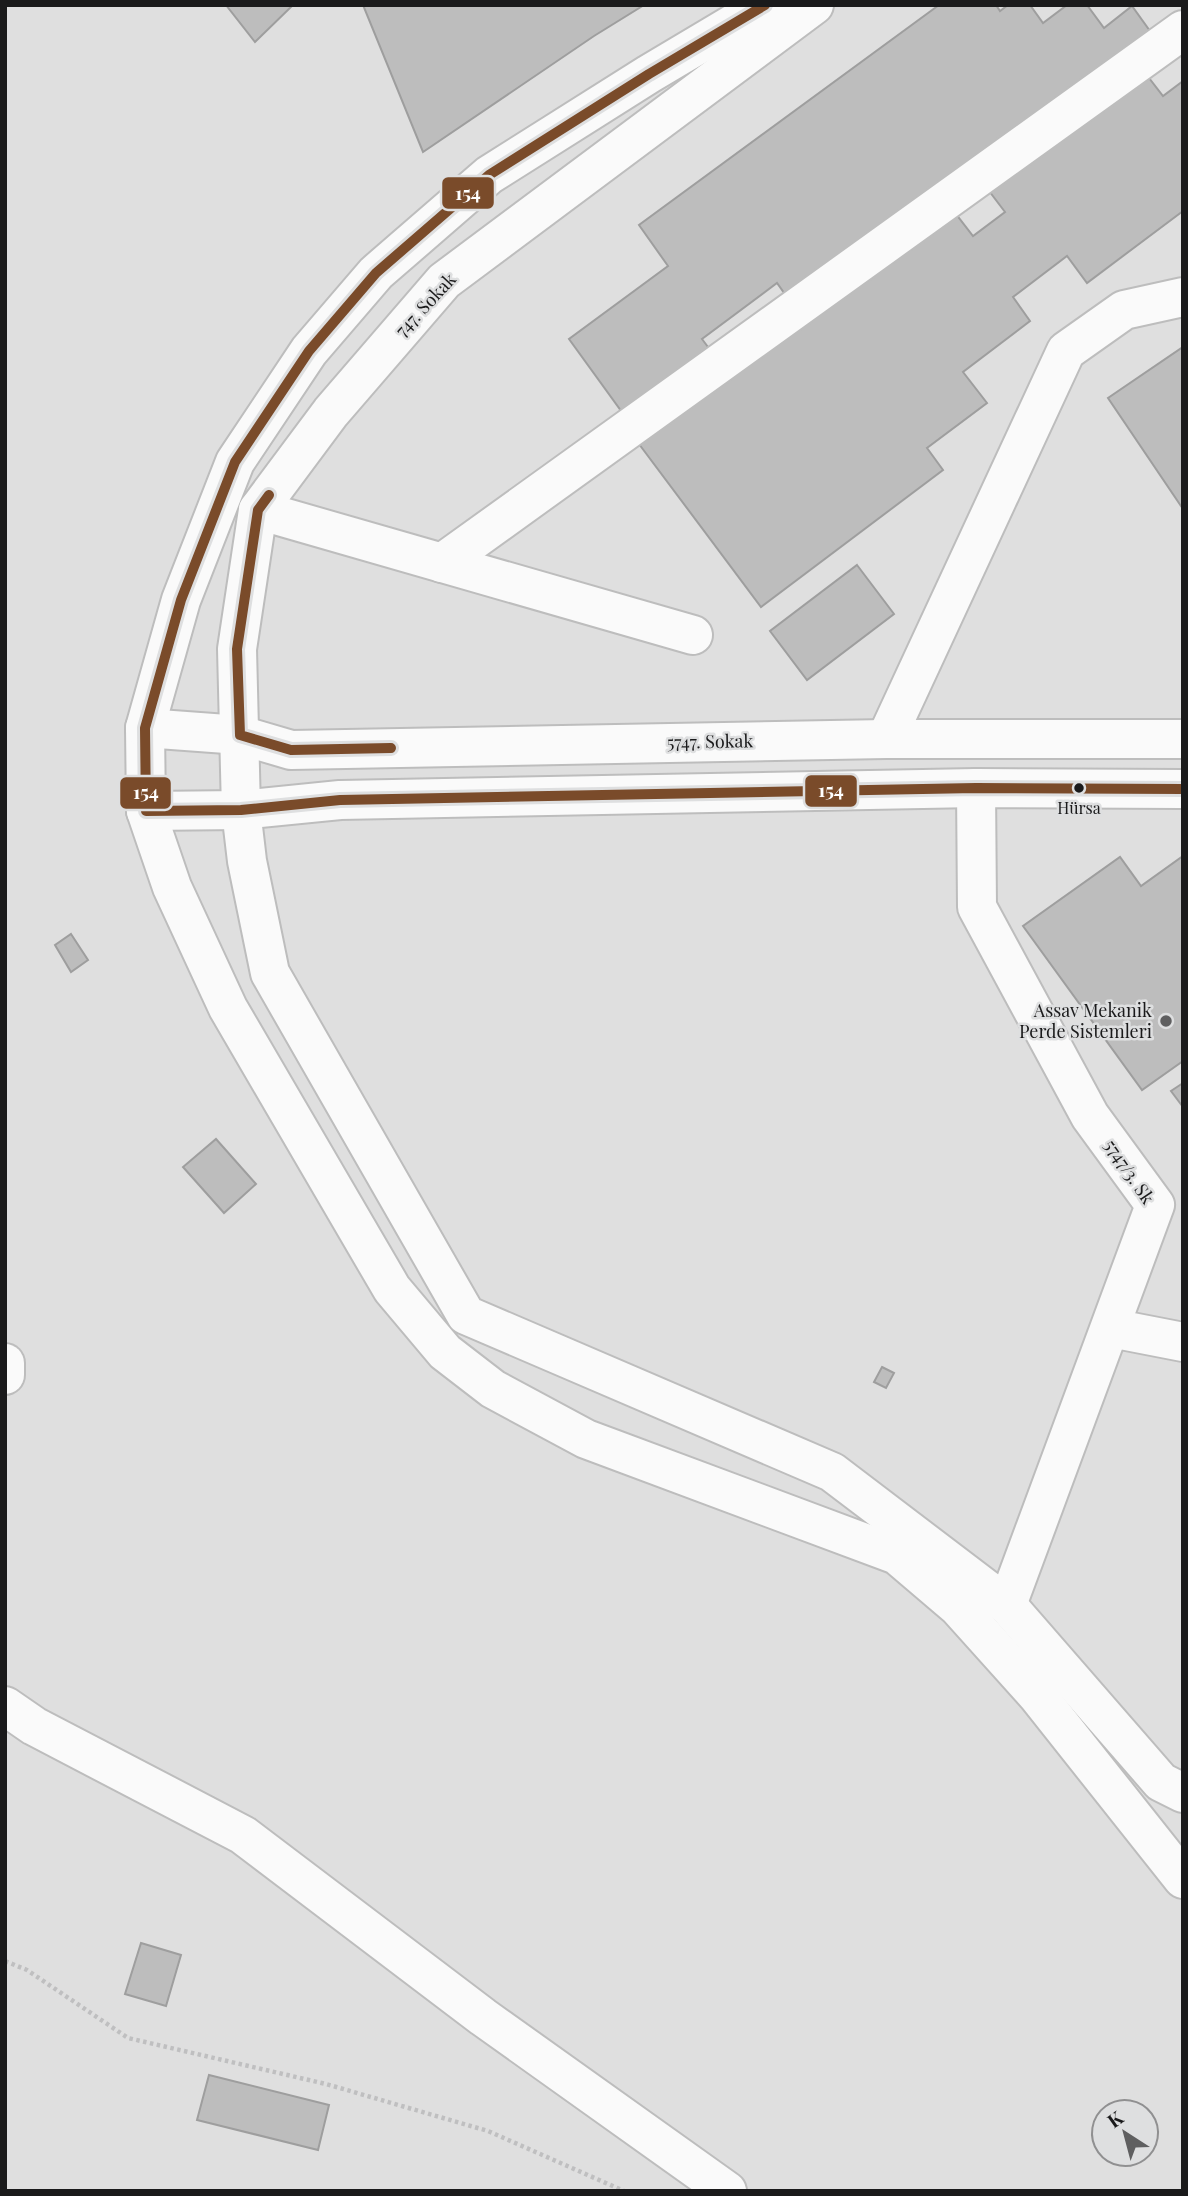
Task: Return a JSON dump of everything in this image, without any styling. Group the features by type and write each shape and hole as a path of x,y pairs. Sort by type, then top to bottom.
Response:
{"main road":[{"path":"765,5 489,175 376,273 309,351 235,462 181,600 145,728 146,811 172,887 228,1007 392,1289 444,1352 493,1389 586,1439 897,1555 958,1607 1028,1685 1183,1879"},
{"name":"747. Sokak","path":"814,5 444,281 331,412 258,510 237,649 241,810 247,861 270,973 466,1315 832,1472 1007,1605 1161,1782 1183,1793"},
{"path":"442,563 1183,30"},
{"path":"886,739 1066,351 1125,310 1183,297"},
{"path":"258,510 693,635"},
{"name":"5747. Sokak","path":"145,728 240,736 291,750 886,739 1183,739"},
{"path":"146,811 241,810 340,800 976,788 1183,789"},
{"name":"5747/3. Sk","path":"976,788 977,907 1090,1116 1155,1205 1007,1605"},
{"path":"1111,1328 1183,1342"},
{"path":"5,1363 5,1374"},
{"path":"5,1706 34,1726 243,1835 483,2017 727,2191"}],"path":[{"path":"5,1961 27,1970 128,2038 326,2084 488,2131 624,2191"}],"building":[{"path":"226,5 293,5 255,42"},
{"path":"363,5 644,5 423,152"},
{"path":"939,5 996,5 1000,11 1008,5 1030,5 1043,23 1067,5 1087,5 1104,28 1132,6 1155,38 792,304 777,283 702,339 714,355 627,419 569,339 668,266 639,225"},
{"path":"1139,65 1163,96 1183,81 1183,211 1087,283 1067,256 1013,297 1030,321 963,372 987,403 927,448 943,470 761,607 639,444 952,209 973,236 1005,212 983,183"},
{"path":"1183,347 1183,509 1108,398"},
{"path":"857,565 894,614 807,680 770,631"},
{"path":"1183,856 1183,1061 1142,1090 1023,926 1120,857 1141,886"},
{"path":"71,934 88,960 71,972 55,945"},
{"path":"1183,1083 1183,1107 1171,1091"},
{"path":"216,1139 256,1184 224,1213 183,1167"},
{"path":"882,1367 894,1373 886,1388 874,1382"},
{"path":"141,1943 181,1955 166,2006 125,1994"},
{"path":"209,2075 329,2105 318,2150 197,2120"}],"transit line":[{"name":"154","path":"765,5 489,175 376,273 309,351 235,462 181,600 145,728 146,811 241,810 340,800 976,788 1183,789"},
{"name":"154","path":"269,495 258,510 237,649 240,735 291,750 391,748"}],"place":[{"name":"Hürsa","path":"1079,788"},
{"name":"Assav Mekanik Perde Sistemleri","path":"1166,1021"}]}
